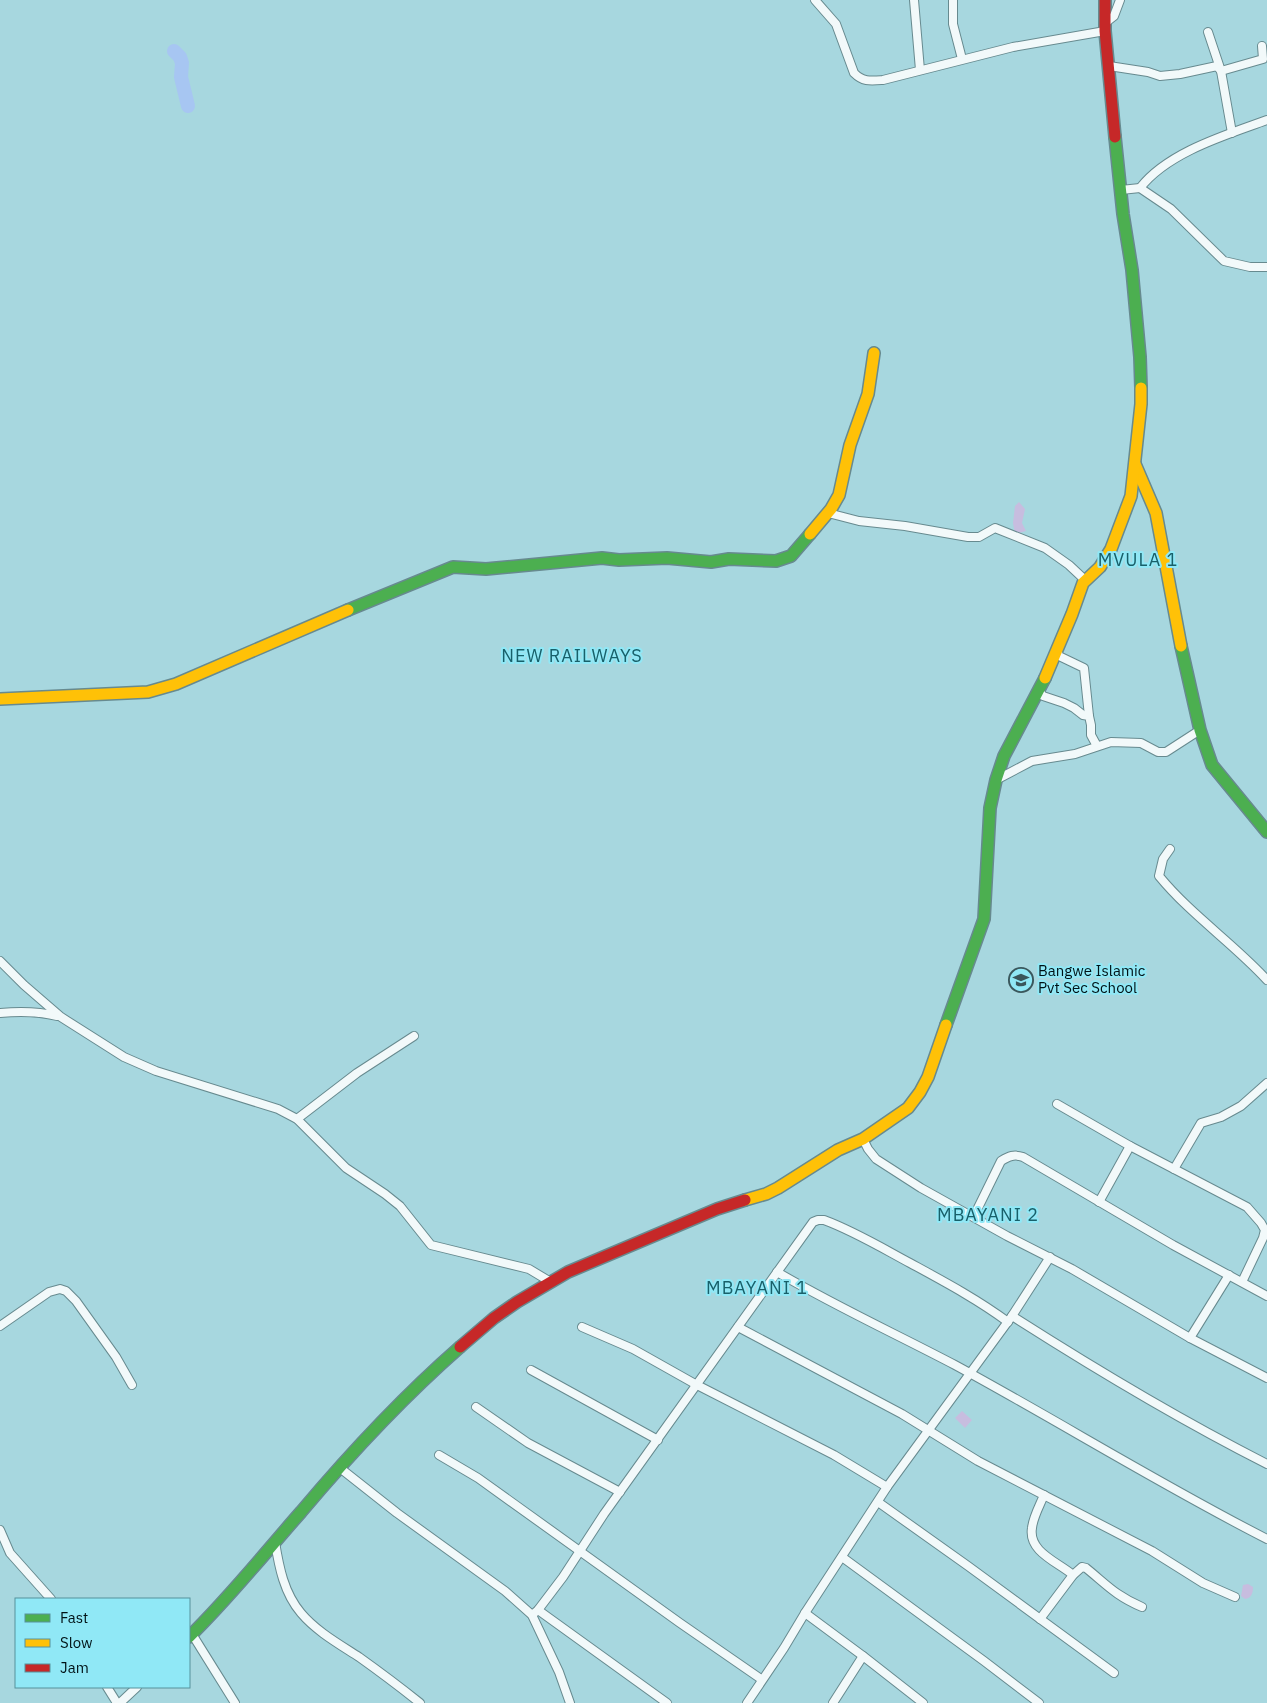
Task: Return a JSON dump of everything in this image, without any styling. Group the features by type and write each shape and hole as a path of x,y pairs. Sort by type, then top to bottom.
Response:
{"street":[{"path":"815,0 836,24 854,73 859,79 867,82 883,80 962,59 1105,27 1114,16 1120,0"},
{"path":"914,0 920,70"},
{"path":"953,0 953,24 962,59"},
{"path":"235,1703 190,1636 245,1577 340,1468 408,1396 470,1336 504,1309 549,1281 717,1209 771,1192 838,1150 863,1139 908,1108 928,1077 984,919 990,808 996,780 1006,750 1039,690 1085,580 1100,567 1111,549 1131,496 1141,396 1140,357 1132,270 1123,214 1105,27 1105,0"},
{"path":"1208,32 1220,70 1232,133"},
{"path":"1220,70 1264,58 1262,46"},
{"path":"1109,66 1148,72 1160,76 1217,66 1220,70"},
{"path":"1121,190 1140,188 1162,168 1191,149 1267,120"},
{"path":"1140,188 1171,209 1224,261 1250,267 1267,267"},
{"path":"0,698 148,692 176,684 304,628 453,567 486,569 602,558 619,560 667,558 712,562 729,559 776,561 791,556 828,512 839,495 850,445 868,394 874,353"},
{"path":"1135,464 1156,513 1181,648 1200,730 1212,765 1267,832"},
{"path":"828,512 858,521 968,537 979,537 995,528 1045,548 1069,565 1085,580"},
{"path":"1057,648 1060,656 1084,668 1091,735 1097,746"},
{"path":"1039,690 1043,696 1064,703 1083,715 1089,716"},
{"path":"996,780 1032,761 1075,754 1111,742 1130,741 1141,743 1158,752 1166,752 1200,730"},
{"path":"1170,849 1163,859 1159,876 1191,911 1236,948 1267,980"},
{"path":"0,961 61,1017 139,1064 278,1109 297,1119 346,1168 400,1206 431,1245 529,1269 549,1281"},
{"path":"0,1013 25,1010 61,1017"},
{"path":"297,1119 357,1073 414,1036"},
{"path":"1174,1169 1199,1126 1205,1121 1222,1117 1233,1110 1249,1099 1267,1082"},
{"path":"1057,1104 1130,1146 1247,1207 1265,1230 1242,1282"},
{"path":"863,1139 872,1154 888,1168 921,1188 1103,1286 1190,1338 1267,1378"},
{"path":"1100,1202 1130,1146"},
{"path":"974,1216 1001,1161 1008,1156 1024,1157 1267,1296"},
{"path":"535,1612 563,1577 620,1492 810,1226 818,1220 824,1220 868,1241 930,1274 1228,1444 1267,1464"},
{"path":"747,1703 887,1487 1010,1319 1050,1258"},
{"path":"777,1272 824,1299 871,1321 970,1374 1181,1493 1267,1538"},
{"path":"1190,1338 1229,1275"},
{"path":"0,1326 49,1292 60,1289 66,1291 76,1301 116,1356 132,1385"},
{"path":"582,1327 633,1349 697,1385 807,1441 887,1487"},
{"path":"738,1327 902,1414 978,1461 1152,1551 1203,1583 1235,1597"},
{"path":"531,1370 658,1440"},
{"path":"476,1407 528,1443 620,1492"},
{"path":"439,1455 478,1478 761,1679"},
{"path":"340,1468 397,1513 505,1591 667,1703"},
{"path":"1044,1495 1032,1527 1034,1544 1038,1550 1073,1575"},
{"path":"878,1502 1114,1673"},
{"path":"0,1530 10,1553 50,1598"},
{"path":"275,1542 280,1573 300,1612 322,1632 375,1668 420,1703"},
{"path":"842,1556 1038,1703"},
{"path":"1040,1619 1073,1575 1082,1567 1086,1568 1125,1600 1142,1607"},
{"path":"535,1612 570,1703"},
{"path":"805,1613 923,1703"},
{"path":"832,1703 862,1656"},
{"path":"108,1688 118,1703 136,1688"}],"shaded area":[{"path":"1019,502 1025,509 1022,523 1026,531 1015,534 1013,523 1015,506"},
{"path":"962,1411 972,1420 965,1428 955,1418"},
{"path":"1248,1584 1253,1587 1253,1592 1250,1597 1245,1599 1241,1596 1243,1585"}],"waterway":[{"path":"174,51 180,57 182,63 181,77 188,106"}],"traffic: fast":[{"path":"1115,137 1123,214 1132,270 1141,388"},
{"path":"348,610 453,567 486,569 602,558 619,560 667,558 711,562 729,559 776,561 791,556 810,534"},
{"path":"1181,646 1200,730 1212,765 1267,832"},
{"path":"946,1025 984,919 990,808 996,780 1004,756 1045,678"},
{"path":"190,1636 358,1448 418,1385 460,1347"}],"traffic: slow":[{"path":"810,534 831,509 839,495 850,445 868,394 874,353"},
{"path":"1045,678 1083,583 1100,567 1111,549 1131,496 1141,388"},
{"path":"1135,464 1156,513 1181,646"},
{"path":"0,699 148,692 176,684 348,610"},
{"path":"745,1200 766,1194 778,1188 838,1150 863,1139 908,1108 928,1077 946,1025"}],"traffic: jam":[{"path":"1105,0 1105,31 1115,137"},
{"path":"460,1347 494,1318 517,1302 568,1272 717,1209 745,1200"}],"place":[{"name":"Bangwe Islamic Pvt Sec School","path":"1021,980"}],"district":[{"name":"MVULA 1","path":"1138,560"},
{"name":"NEW RAILWAYS","path":"572,656"},
{"name":"MBAYANI 2","path":"988,1215"},
{"name":"MBAYANI 1","path":"757,1288"}]}
